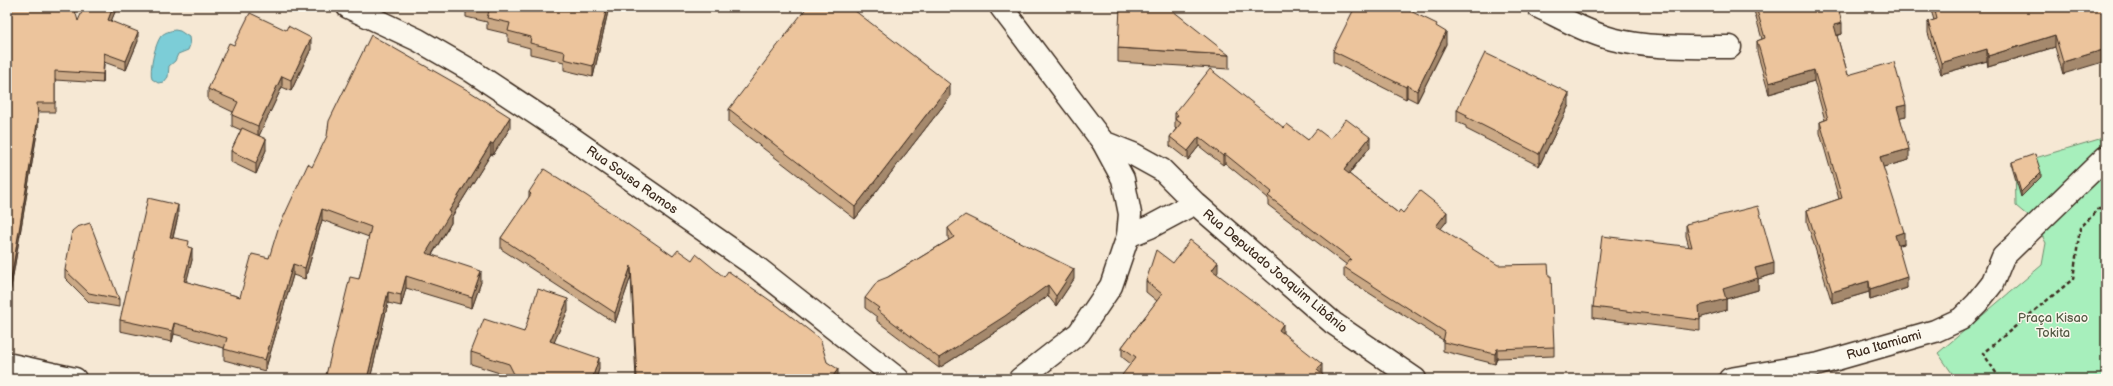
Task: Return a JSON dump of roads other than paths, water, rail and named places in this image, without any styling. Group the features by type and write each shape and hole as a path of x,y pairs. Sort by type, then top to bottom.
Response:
{"street":[{"name":"Rua Sousa Ramos","path":"348,7 431,48 470,70 553,125 751,262 898,379"},
{"path":"1001,7 1103,142 1117,166 1127,195 1130,214 1128,236 1111,286 1079,333 1020,379"},
{"path":"1539,7 1586,30 1611,39 1651,46 1730,47"},
{"name":"Rua Deputado Joaquim Libânio","path":"1103,142 1133,154 1162,170 1195,203 1333,323 1415,379"},
{"name":"Rua Itamiami","path":"1730,379 1819,364 1935,331 1961,319 1977,303 1992,284 2003,257 2106,157"},
{"name":"Rua Deputado Joaquim Libânio","path":"1128,236 1150,227 1195,203"},
{"path":"7,364 76,379"}],"water":[{"path":"175,30 180,31 189,37 190,45 188,50 178,54 175,61 169,66 168,77 164,82 158,83 152,79 151,75 155,51 161,36"}],"park label":[{"name":"Praça Kisao Tokita","path":"2053,326"}]}
